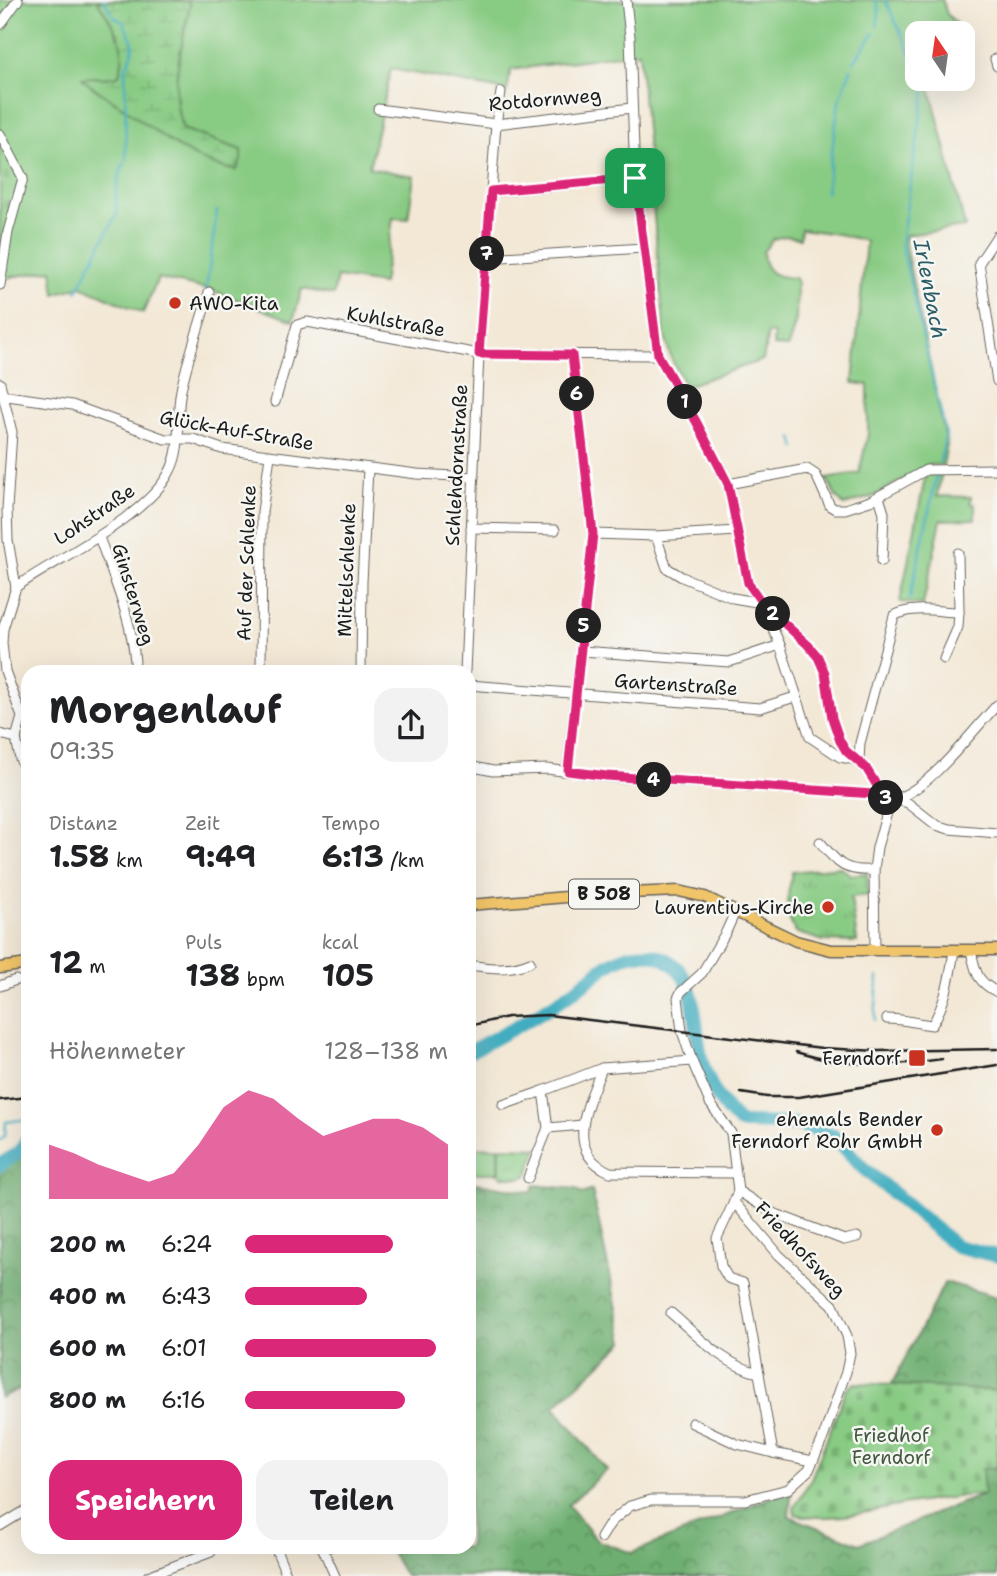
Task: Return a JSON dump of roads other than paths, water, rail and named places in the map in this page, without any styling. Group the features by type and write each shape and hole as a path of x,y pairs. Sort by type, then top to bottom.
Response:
{"main road":[{"name":"B 508","path":"476,904 678,891 705,897 812,947 831,950 997,950"},
{"path":"0,968 21,965"}],"street":[{"path":"0,25 18,0"},
{"path":"626,0 630,37 635,178 658,355 728,484 748,583 762,603 780,645 810,737 840,757 859,760"},
{"path":"997,59 997,66"},
{"name":"Schlehdornstraße","path":"465,665 479,354 496,124 501,92"},
{"name":"Rotdornweg","path":"378,109 496,124 632,108"},
{"path":"0,134 23,178 8,232 0,285"},
{"path":"491,191 635,178"},
{"path":"997,236 979,263 997,381"},
{"path":"486,258 643,248"},
{"name":"Lohstraße","path":"16,586 99,537 145,502 162,485 177,456 180,392 209,292"},
{"name":"Kuhlstraße","path":"275,402 297,325 307,322 479,354 658,355"},
{"path":"568,771 593,534 572,355"},
{"path":"0,383 12,432 7,509 8,540 16,586 3,629 2,643 5,671 21,715"},
{"name":"Glück-Auf-Straße","path":"2,395 18,400 72,405 165,439 193,439 222,449 368,468 474,477"},
{"name":"Auf der Schlenke","path":"261,665 262,512 270,456"},
{"name":"Mittelschlenke","path":"361,665 368,468"},
{"path":"728,484 807,469 816,475 830,506 845,509 879,496 926,470 997,469"},
{"path":"879,496 884,513 882,561"},
{"path":"471,528 555,530"},
{"path":"593,534 656,536 737,531"},
{"path":"656,536 667,568 733,598 762,603 808,645 818,657 825,673 832,718 840,741 846,751 859,760 879,789 891,799 903,797 932,775 992,716 997,705"},
{"name":"Ginsterweg","path":"99,537 119,590 135,662"},
{"path":"944,659 958,627 958,553"},
{"path":"859,760 860,743 894,616 902,611 916,610 959,612"},
{"path":"582,651 729,662 780,645"},
{"name":"Gartenstraße","path":"476,686 760,708 795,697"},
{"path":"21,726 16,737 21,761"},
{"path":"0,734 16,737 21,734"},
{"path":"476,767 493,771 547,769 607,776 874,794 908,803 936,825 949,829 997,833"},
{"path":"875,950 874,870 891,799"},
{"path":"820,842 841,864 854,871 874,870"},
{"name":"Friedhofsweg","path":"601,1538 611,1522 630,1506 651,1500 745,1500 788,1489 809,1470 846,1372 850,1353 848,1336 833,1306 779,1255 734,1202 738,1191 731,1133 710,1103 682,1031 678,998 702,973 726,932 734,912"},
{"path":"887,1019 904,1019 909,1023 932,1025 948,984 954,951"},
{"path":"971,951 977,975 997,992"},
{"path":"476,966 496,969 520,966 530,961"},
{"path":"0,986 16,979"},
{"path":"503,1105 602,1068 692,1061"},
{"path":"602,1068 583,1125 582,1143 587,1156 596,1166 610,1172 736,1173"},
{"path":"528,1178 548,1128 542,1091"},
{"path":"548,1128 583,1125"},
{"name":"Friedhofsweg","path":"738,1191 773,1213 832,1236 844,1240 857,1237"},
{"path":"734,1202 717,1238 721,1266 728,1278 743,1283 773,1453"},
{"path":"671,1313 719,1354 746,1370 759,1373"},
{"path":"692,1423 737,1444 813,1461"},
{"path":"0,1526 21,1513"},
{"path":"151,1576 206,1554"},
{"path":"278,1554 287,1576"},
{"path":"325,1554 335,1576"}],"waterway":[{"path":"77,291 117,213 117,186 126,161 125,70 132,54 133,42 123,22 113,16 104,0"},
{"path":"876,0 879,12 877,26"},
{"name":"Irlenbach","path":"885,0 905,41"},
{"path":"854,61 874,33"},
{"path":"826,192 839,102 851,69"},
{"name":"Irlenbach","path":"925,91 901,243 946,435 940,462"},
{"path":"206,291 217,211"},
{"path":"793,438 796,448"},
{"name":"Irlenbach","path":"910,598 937,474"},
{"name":"Ferndorf","path":"476,1048 546,1009 617,960 639,954 660,957 677,968 685,979 694,1006 706,1073 723,1104 740,1123 796,1124 834,1136 863,1168 956,1246 997,1256"},
{"name":"Irlenbach","path":"875,1020 878,977"},
{"name":"Irlenbach","path":"805,1127 814,1117"},
{"path":"0,1140 5,1136 6,1122 21,1120"},
{"name":"Ferndorf","path":"0,1165 21,1151"}],"railway":[{"path":"476,1024 507,1017 548,1015 822,1048 878,1051 997,1049"},
{"path":"796,1052 832,1061 869,1064 942,1059"},
{"path":"741,1093 767,1097 799,1097 997,1065"},
{"path":"0,1100 21,1098"}],"place":[{"name":"AWO-Kita","path":"175,303"},
{"name":"Laurentius-Kirche","path":"828,907"},
{"name":"Ferndorf","path":"917,1058"},
{"name":"ehemals Bender Ferndorf Rohr GmbH","path":"937,1130"}],"park label":[{"name":"Friedhof Ferndorf","path":"891,1446"}]}
